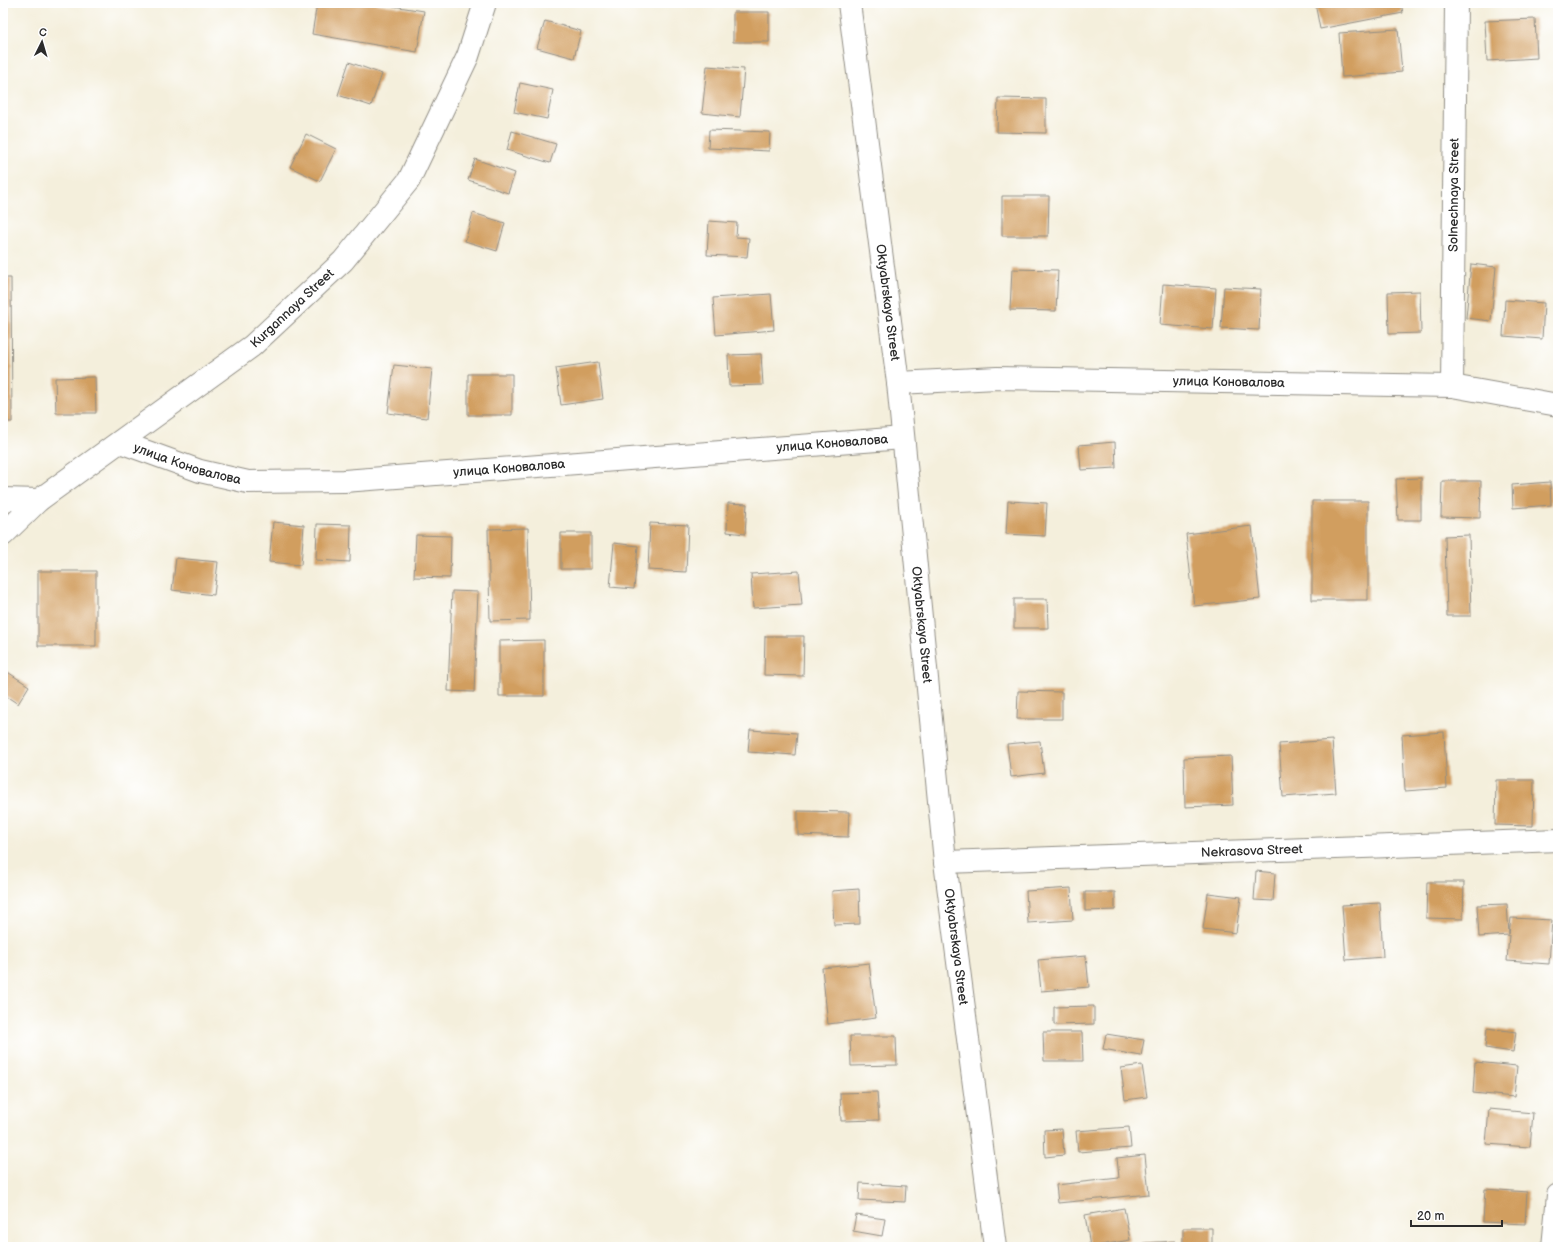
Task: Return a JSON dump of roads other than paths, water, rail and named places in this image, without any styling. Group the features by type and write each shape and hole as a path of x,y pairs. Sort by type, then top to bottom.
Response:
{"street":[{"name":"Kurgannaya Street","path":"3,535 39,500 252,346 343,261 409,180 468,56 485,3"},
{"name":"Oktyabrskaya Street","path":"849,3 898,383 945,862 995,1247"},
{"name":"Solnechnaya Street","path":"1452,386 1456,3"},
{"name":"улица Коновалова","path":"898,383 996,378 1452,386 1558,404"},
{"name":"улица Коновалова","path":"120,442 200,471 248,482 344,481 903,438"},
{"path":"3,499 39,500"},
{"name":"Nekrasova Street","path":"945,862 1558,840"},
{"path":"1553,1247 1558,1195"}]}
